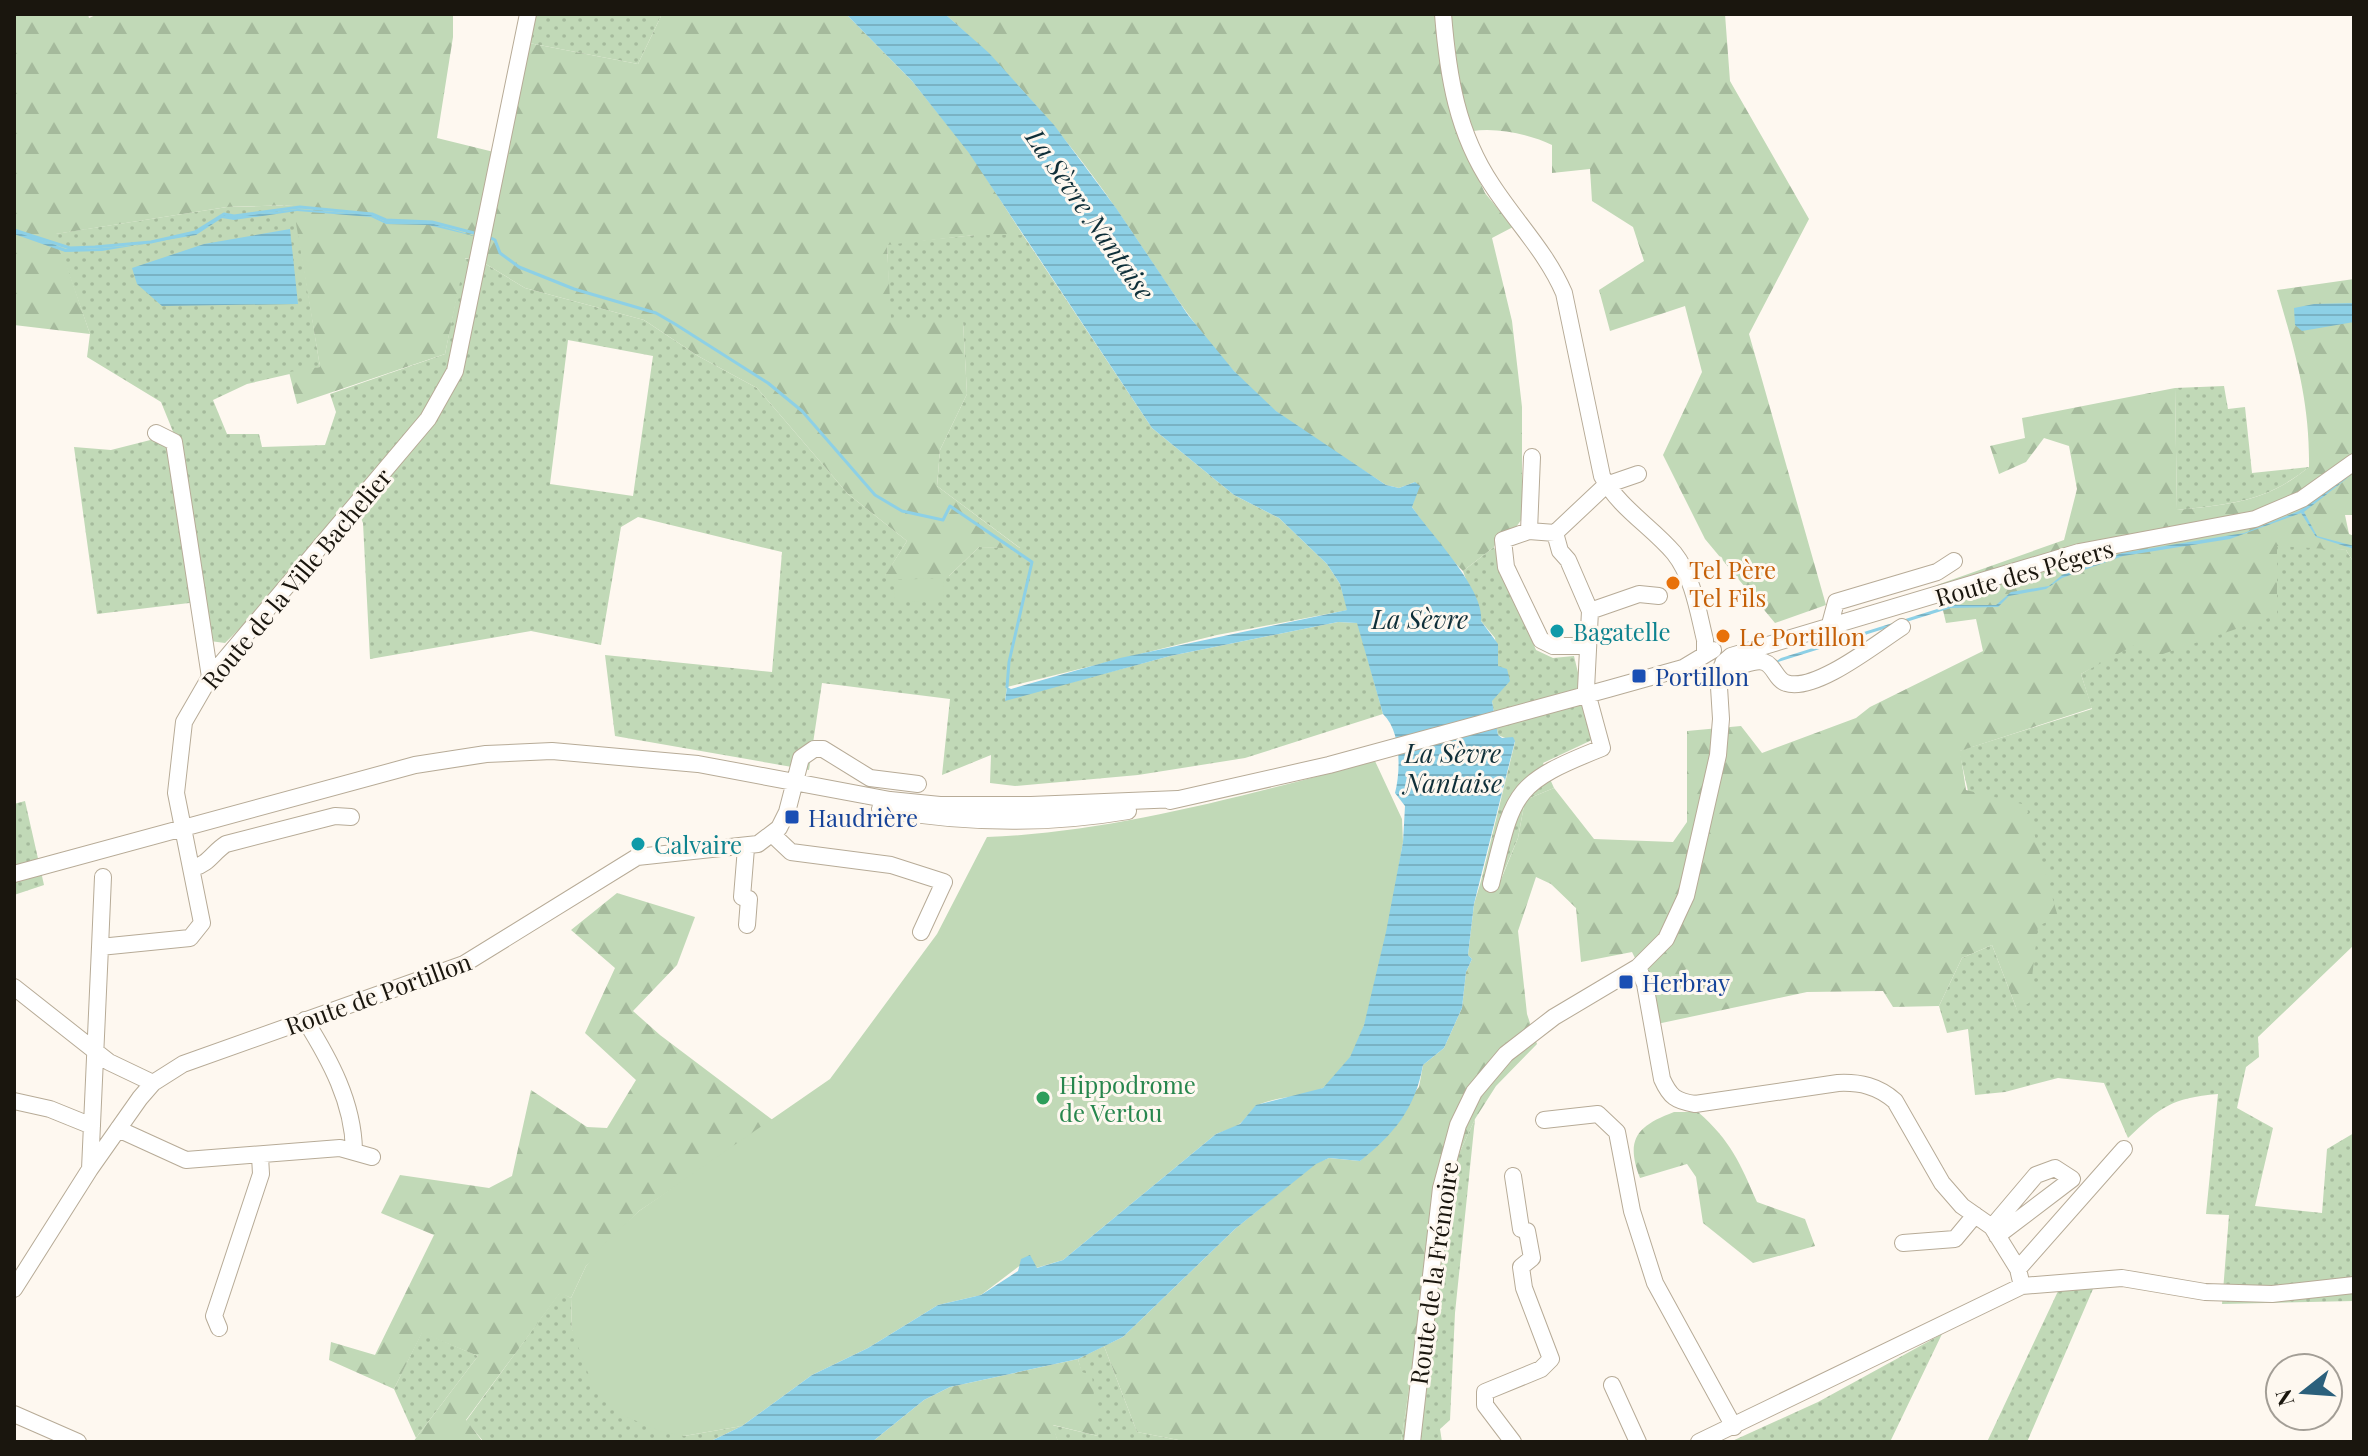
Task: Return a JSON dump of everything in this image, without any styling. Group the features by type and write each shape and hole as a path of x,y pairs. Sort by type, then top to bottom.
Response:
{"street":[{"name":"Route de la Ville Bachelier","path":"100,947 190,938 202,923 203,914 176,793 184,722 210,677 441,399 460,351 528,14"},
{"path":"1443,14 1455,102 1473,153 1493,188 1555,270 1564,293 1595,455 1606,485"},
{"path":"156,433 174,442 210,677"},
{"path":"1529,531 1532,457"},
{"name":"Route des Pégers","path":"1711,662 2079,552 2255,519 2302,499 2354,462"},
{"path":"1587,646 1553,646 1541,640 1527,614 1501,547 1508,537 1529,531 1555,533 1606,485 1638,474"},
{"name":"Route de la Frémoire","path":"1412,1442 1441,1188 1458,1125 1474,1092 1506,1054 1554,1017 1638,967 1666,939 1686,896 1718,755 1721,719 1711,662 1683,566 1606,485"},
{"path":"1491,884 1509,812 1527,786 1548,769 1602,748 1587,694 1590,611 1568,560 1560,551 1555,533"},
{"path":"1829,628 1836,602 1937,572 1954,561"},
{"path":"1590,611 1639,594 1659,596"},
{"path":"14,874 415,765 486,754 552,751 698,764 914,815 1031,821 1104,815 1381,751 1711,662 1727,668 1761,661 1790,685 1815,680 1902,627"},
{"path":"918,784 870,778 823,749 814,749 801,758 787,812 773,835 791,852 891,865 944,882 921,932"},
{"path":"794,788 890,800 973,805 1178,799"},
{"path":"193,868 207,863 215,850 226,844 335,816 351,817"},
{"name":"Route de Portillon","path":"14,1289 90,1169 153,1083 209,1053 464,964 637,857 654,853 746,848 773,835"},
{"path":"746,848 742,897 749,899 747,925"},
{"path":"90,1169 103,877"},
{"path":"1638,967 1645,984 1662,1079 1669,1094 1678,1102 1695,1104 1838,1083 1857,1082 1872,1087 1895,1101 1942,1183 1994,1231 2018,1269 2022,1286"},
{"path":"14,987 109,1062 153,1083"},
{"path":"305,1020 344,1089 354,1129 354,1150"},
{"path":"14,1101 50,1109 92,1126"},
{"path":"1544,1120 1598,1114 1617,1132 1632,1211 1655,1283 1734,1427"},
{"path":"118,1129 186,1160 354,1150 372,1157"},
{"path":"2018,1269 2124,1149"},
{"path":"219,1328 214,1316 261,1174 260,1156"},
{"path":"2055,1168 2072,1179 1994,1231 2036,1175 2055,1168"},
{"path":"1513,1176 1521,1229 1527,1231 1532,1258 1521,1267 1524,1288 1551,1359 1541,1369 1485,1392 1485,1405 1513,1442"},
{"path":"1903,1243 1955,1239 1975,1215"},
{"path":"1699,1442 2022,1286 2122,1278 2205,1292 2272,1294 2354,1285"},
{"path":"1612,1385 1638,1442"},
{"path":"14,1414 78,1442"}],"green space":[{"path":"14,14 88,14 89,18 98,14 453,14 453,37 437,138 506,155 529,43 638,64 662,14 846,14 912,81 970,153 1023,235 975,235 887,245 891,319 963,321 967,394 940,450 937,486 1021,549 979,547 949,576 894,580 884,577 907,541 848,494 757,388 698,356 644,320 525,288 484,263 465,258 445,354 297,404 289,372 320,367 293,205 227,207 56,234 90,334 14,325"},
{"path":"535,14 662,14 638,64 529,43"},
{"path":"945,14 1725,14 1730,81 1809,219 1749,334 1826,605 1775,623 1705,539 1663,455 1702,372 1685,306 1610,331 1599,290 1644,261 1633,227 1592,201 1590,169 1552,173 1552,145 1531,137 1493,130 1458,135 1485,193 1513,227 1492,238 1512,321 1522,407 1522,519 1516,527 1501,532 1494,547 1463,571 1440,548 1412,507 1415,482 1399,488 1386,485 1286,419 1236,373 1199,329 1098,183 1058,132 1015,83"},
{"path":"294,205 320,367 247,384 213,400 227,434 259,434 262,447 325,445 336,412 330,394 445,354 464,258 484,263 525,288 644,320 698,356 757,388 848,494 907,541 885,576 949,576 979,547 1020,548 937,486 940,450 967,394 963,322 890,320 887,244 975,235 1023,235 1152,428 1234,495 1279,518 1327,564 1340,584 1348,610 1217,635 1007,687 1005,700 1170,656 1338,622 1358,623 1383,714 1245,758 1138,775 1015,786 990,783 991,755 942,775 950,699 822,683 809,770 615,736 605,655 772,672 782,552 638,517 621,527 601,645 531,631 370,659 363,523 358,512 225,643 210,641 206,601 97,614 74,447 111,450 174,434 161,402 87,357 90,334 55,234 227,207","holes":["568,340 653,356 633,496 550,484"]},
{"path":"2354,279 2354,515 2345,515 2349,534 2354,536 2354,563 2346,550 2277,546 2277,615 2157,656 2138,643 2081,674 2092,708 1960,751 1966,790 2026,805 2058,917 2038,926 2029,1003 2017,1010 1992,945 1962,958 1939,1006 1893,1007 1883,991 1807,992 1657,1024 1649,986 1632,952 1581,962 1576,908 1551,884 1536,877 1518,931 1527,1014 1537,1044 1496,1086 1475,1119 1437,1202 1401,1442 1189,1442 1137,1432 1104,1346 1123,1337 1235,1229 1316,1163 1329,1158 1360,1161 1419,1087 1423,1065 1444,1048 1462,1008 1466,972 1472,959 1468,955 1474,904 1481,881 1500,882 1518,838 1525,800 1554,788 1594,839 1673,842 1687,822 1687,731 1741,726 1762,753 1856,718 1870,707 1983,651 1976,619 1946,623 1937,585 2064,540 2077,489 2069,446 2044,438 2026,462 1999,474 1990,446 2025,438 2022,418 2175,388 2177,510 2247,499 2293,479 2309,467 2309,443 2304,399 2277,290"},
{"path":"2224,386 2228,409 2245,407 2252,473 2309,467 2278,488 2247,499 2177,510 2175,388"},
{"path":"2277,546 2346,550 2354,563 2354,945 2258,1037 2259,1057 2246,1067 2237,1108 2273,1128 2255,1206 2322,1213 2327,1149 2354,1133 2354,1301 2222,1304 2229,1215 2206,1214 2218,1094 2189,1098 2168,1106 2128,1138 2104,1083 2058,1078 2005,1092 1975,1095 1968,1029 1947,1033 1939,1006 1962,958 1992,945 2017,1010 1959,751 2092,709 2081,674 2275,558"},
{"path":"1494,547 1536,650 1553,658 1574,656 1594,739 1543,763 1554,788 1525,800 1518,838 1499,883 1481,881 1515,742 1498,735 1492,701 1498,666 1495,638 1481,621 1463,571"},
{"path":"943,578 944,600 895,602 894,580"},
{"name":"Hippodrome de Vertou","path":"1375,761 1402,819 1403,842 1371,1002 1349,1060 1334,1080 1318,1090 1257,1106 1238,1125 1216,1134 1063,1260 1036,1268 1022,1264 981,1295 938,1305 868,1348 812,1375 742,1426 684,1436 660,1431 627,1417 591,1381 572,1330 571,1298 586,1266 639,1211 830,1079 937,934 987,837 1035,834 1133,820"},
{"path":"25,801 44,885 14,895 14,804"},
{"path":"617,893 695,917 677,965 633,1011 774,1121 639,1211 586,1266 571,1298 560,1293 466,1420 483,1442 413,1442 478,1356 422,1333 394,1389 329,1360 331,1342 375,1355 434,1235 381,1213 400,1175 489,1188 512,1176 531,1090 587,1127 607,1128 636,1080 585,1033 615,968 571,930"},
{"path":"1674,1112 1698,1112 1734,1153 1757,1202 1805,1219 1815,1246 1753,1263 1703,1223 1696,1177 1687,1164 1640,1178 1634,1153 1638,1136 1651,1123"},
{"path":"1475,1119 1455,1313 1450,1420 1440,1429 1442,1442 1401,1442 1437,1202"},
{"path":"2059,1289 2093,1289 2027,1442 1987,1442"},
{"path":"560,1292 571,1298 572,1330 684,1436 742,1426 709,1442 484,1442 466,1421"},
{"path":"422,1332 478,1356 416,1438 394,1389"},
{"path":"1942,1334 1890,1442 1730,1442 1818,1402"},
{"path":"1104,1346 1137,1432 1189,1442 1058,1442 1052,1425 1098,1436 1078,1359"},
{"path":"1078,1359 1082,1372 1092,1375 1098,1436 1053,1425 1058,1442 872,1442 924,1400 950,1387"}],"water":[{"path":"846,14 945,14 989,53 1054,125 1116,208 1188,315 1234,371 1276,411 1386,485 1399,488 1415,482 1420,486 1412,507 1466,578 1480,608 1481,621 1498,644 1498,666 1507,669 1510,681 1492,701 1498,735 1502,738 1513,737 1515,741 1474,904 1468,955 1472,959 1466,972 1462,1008 1444,1048 1423,1065 1409,1108 1372,1151 1360,1161 1329,1158 1316,1164 1235,1229 1123,1337 1078,1359 950,1387 924,1400 872,1442 709,1442 742,1426 812,1375 868,1348 938,1305 981,1295 1018,1271 1021,1259 1030,1255 1037,1268 1063,1260 1216,1134 1240,1124 1256,1105 1323,1088 1350,1057 1364,1025 1403,842 1405,806 1395,793 1399,762 1396,740 1383,714 1357,623 1338,622 1170,656 1005,701 1007,687 1011,689 1120,658 1347,610 1340,584 1327,564 1279,518 1234,495 1152,428 969,153 912,81"},
{"path":"298,209 371,215 384,221 431,223 478,237 428,225 386,224 371,217 297,211 234,220 222,218 196,235 145,244 193,233 223,215 234,217"},
{"path":"290,229 298,304 162,306 137,284 132,268 204,244"},
{"path":"14,230 66,249 136,245 102,251 65,252 14,234"},
{"path":"2354,303 2354,322 2302,331 2295,325 2294,308"},
{"path":"2354,473 2304,512 2317,536 2354,546 2354,549 2316,537 2301,513 2230,539 2123,556 2062,578 2046,589 2009,596 1998,607 1951,608 1772,664 1781,658 1950,605 1996,605 2011,592 2049,586 2062,575 2122,553 2244,533 2299,511"}],"waterway":[{"path":"14,230 70,248 95,247 151,242 195,232 224,214 234,216 300,207 372,214 386,220 432,222 478,234"},
{"path":"489,237 495,240 500,253 519,267 574,289 656,313 768,383 802,411 875,495 902,511 943,520 950,506 1032,562 1009,662 1007,687"}],"place":[{"name":"Tel Père Tel Fils","path":"1673,583"},
{"name":"Bagatelle","path":"1557,631"},
{"name":"Le Portillon","path":"1723,636"},
{"name":"Portillon","path":"1639,676"},
{"name":"Haudrière","path":"792,817"},
{"name":"Calvaire","path":"638,844"},
{"name":"Herbray","path":"1626,982"},
{"name":"Hippodrome de Vertou","path":"1043,1098"}],"water label":[{"name":"La Sèvre Nantaise","path":"1091,214"},
{"name":"La Sèvre","path":"1420,618"},
{"name":"La Sèvre Nantaise","path":"1453,767"}]}
